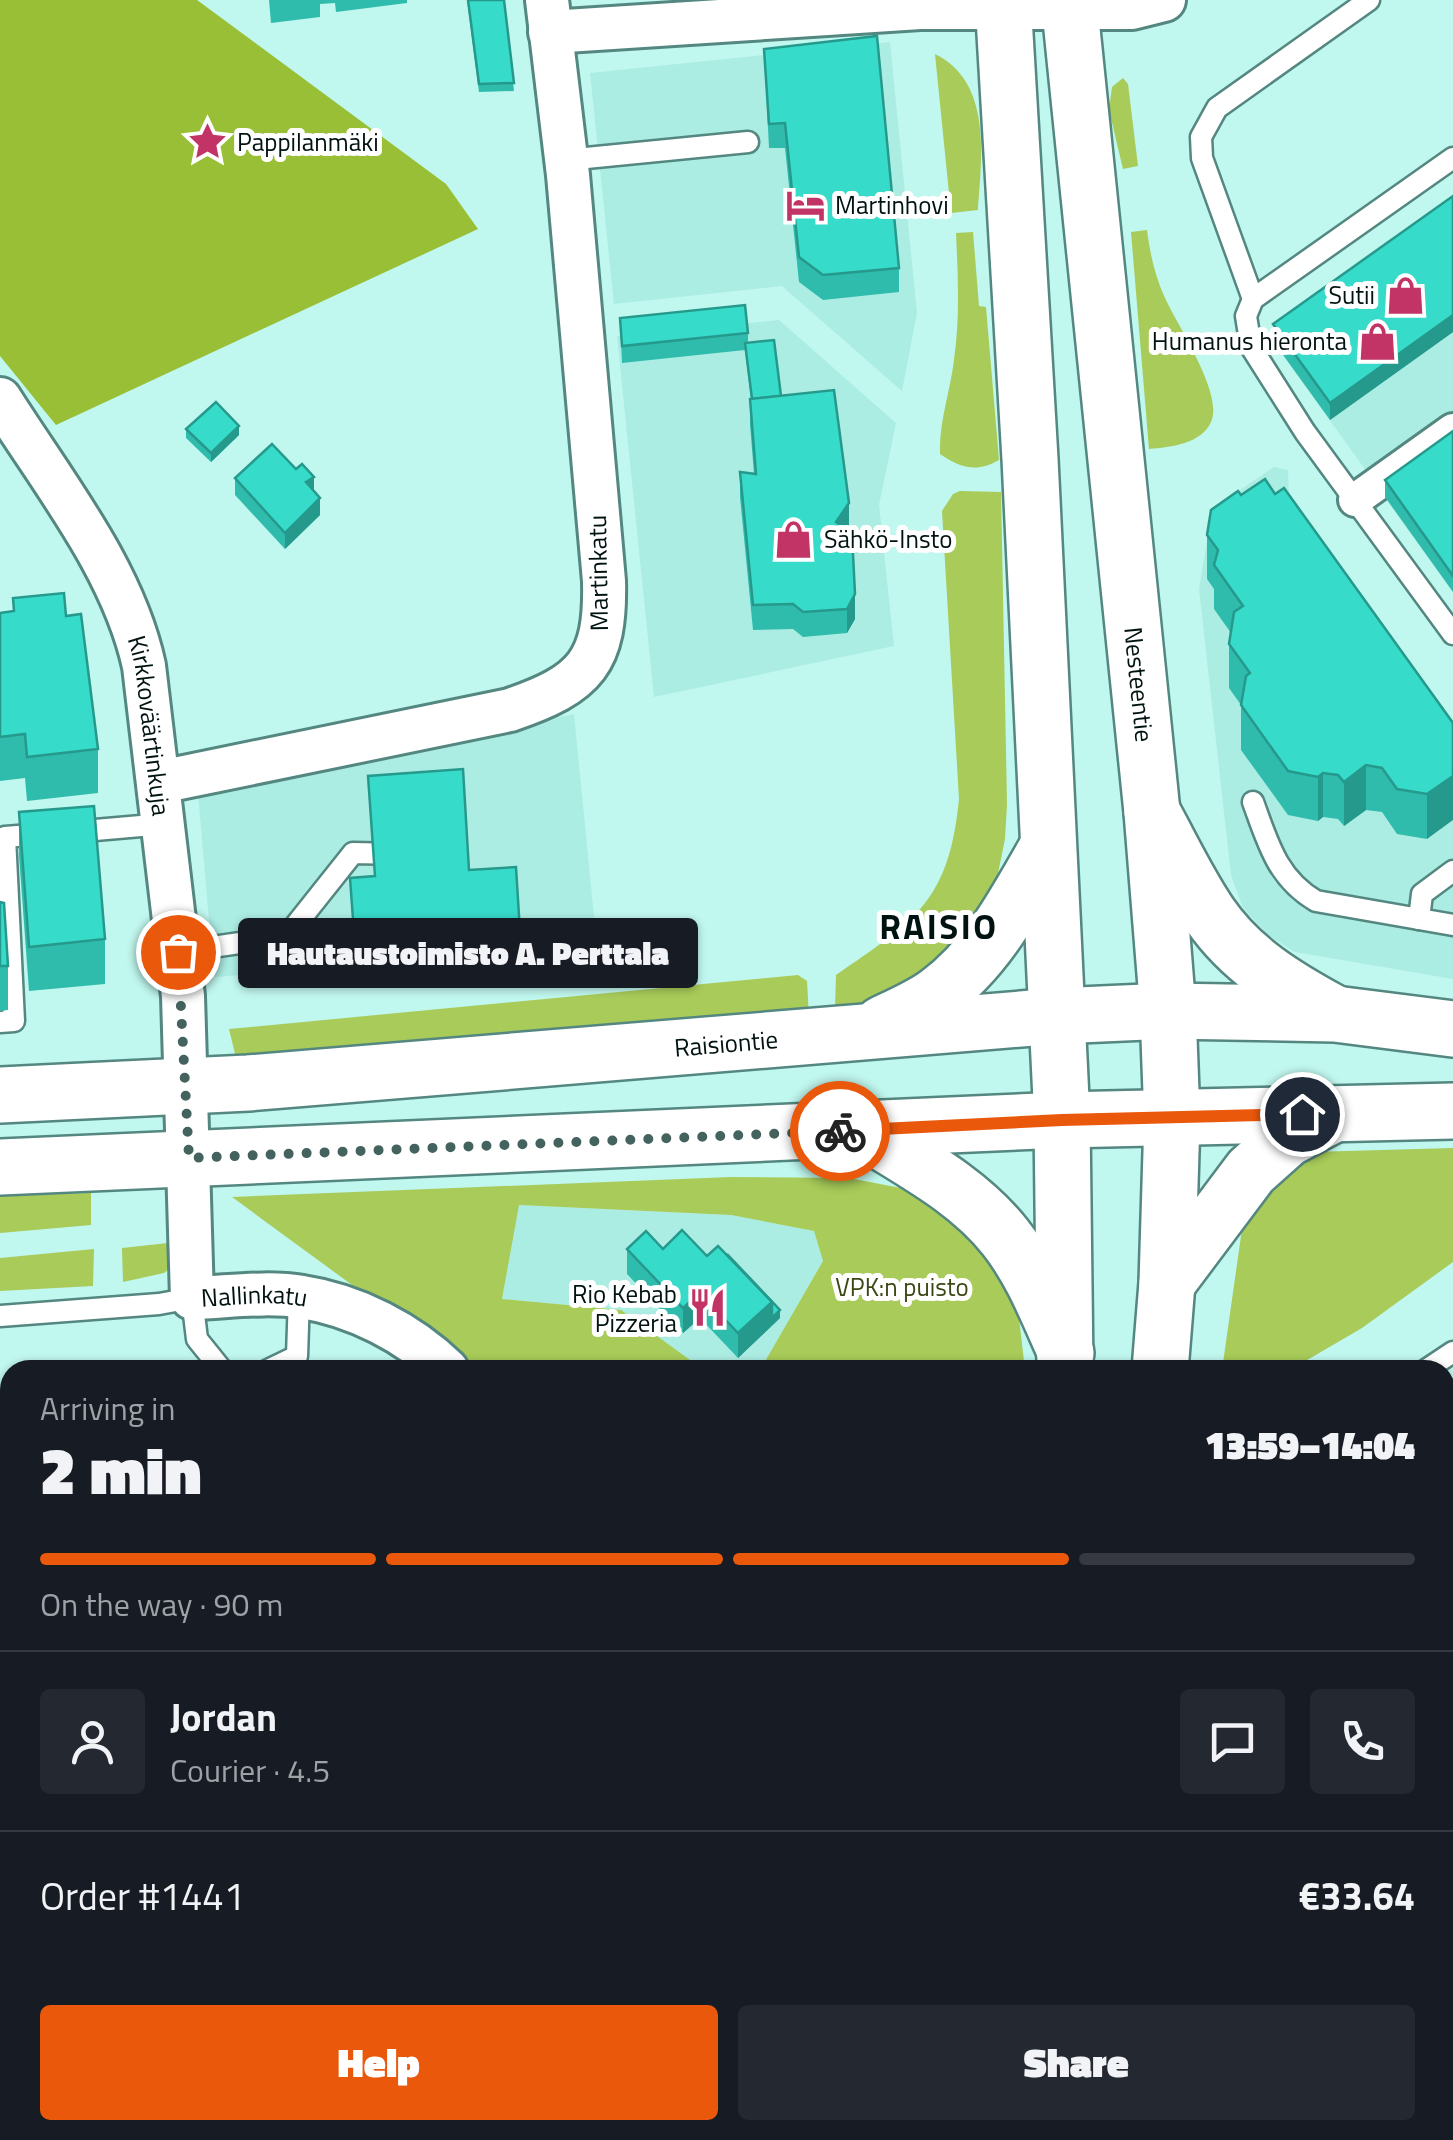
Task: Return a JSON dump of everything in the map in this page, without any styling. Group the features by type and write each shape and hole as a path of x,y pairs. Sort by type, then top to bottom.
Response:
{"main road":[{"path":"1003,4 1062,1120 1065,1360"},
{"name":"Nesteentie","path":"1069,4 1152,812 1168,1011 1172,1119 1161,1360"},
{"path":"1152,812 1223,933 1288,988 1335,1014"},
{"path":"864,1034 936,996 968,969 996,935 1047,848"},
{"name":"Raisiontie","path":"0,1095 186,1087 1057,1016 1168,1011 1335,1014 1453,1029"},
{"path":"0,1167 1062,1120 1453,1111"},
{"path":"1167,1284 1252,1171 1287,1139 1335,1114"},
{"path":"864,1131 944,1182 1005,1237 1038,1292 1065,1360"}],"street":[{"name":"Martinkatu","path":"162,803 545,698 577,678 599,646 604,581 566,160 548,16 1003,4 1132,8 1164,0"},
{"name":"Kirkkoväärtinkuja","path":"0,399 122,593 136,630 162,803 178,952 186,1087"},
{"path":"1355,500 1453,430"},
{"name":"Nallinkatu","path":"186,1087 192,1298 299,1296 352,1308 437,1360"}],"lane":[{"path":"1253,299 1202,158 1201,137 1217,108 1368,0"},
{"path":"566,160 748,142"},
{"path":"1453,158 1253,299 1246,316 1251,348 1305,432 1453,634"},
{"path":"1253,802 1276,865 1297,890 1316,901 1453,925"},
{"path":"0,1022 14,1021 6,837 162,803"},
{"path":"178,952 287,936 353,853 423,854"},
{"path":"1419,919 1422,894 1453,870"},
{"path":"289,1360 297,1356 299,1296"},
{"path":"0,1316 192,1298 197,1338 214,1360"}],"shaded area":[{"path":"890,42 917,313 902,391 782,286 614,304 590,73"},
{"path":"1453,213 1453,592 1273,341"},
{"path":"779,320 896,423 879,505 894,646 654,697 617,336"},
{"path":"1274,467 1288,470 1289,498 1453,727 1453,979 1295,952 1268,935 1243,908 1231,875 1199,589 1207,541 1237,492"},
{"path":"574,714 597,947 214,977 198,794"},
{"path":"518,1205 731,1215 814,1231 823,1261 766,1360 690,1360 621,1310 502,1299"}],"green space":[{"path":"0,0 197,0 446,184 478,229 56,425 0,356"},
{"path":"935,54 953,67 975,101 981,144 978,210 951,213"},
{"path":"1123,78 1128,84 1138,166 1123,169 1109,110 1112,87"},
{"path":"1147,230 1158,281 1205,378 1213,410 1211,422 1200,435 1184,443 1149,449 1131,232"},
{"path":"973,232 979,306 986,307 999,460 976,468 940,454 957,328 956,233"},
{"path":"1001,492 1007,804 996,883 968,946 878,1004 835,1008 836,975 888,939 924,905 947,862 954,834 959,799 942,511 953,494"},
{"path":"798,975 807,981 809,1018 236,1058 229,1029"},
{"path":"1453,1148 1453,1262 1362,1328 1307,1360 1223,1360 1242,1229 1254,1207 1284,1173 1311,1152"},
{"name":"VPK:n puisto","path":"731,1177 849,1178 911,1190 970,1235 1003,1284 1019,1318 1024,1360 766,1360 823,1261 814,1231 731,1215 519,1205 502,1299 621,1310 690,1360 454,1360 232,1197"},
{"path":"91,1193 91,1225 0,1233 0,1195"},
{"path":"168,1243 174,1265 164,1273 123,1282 122,1248"},
{"path":"94,1249 93,1286 0,1291 0,1258"}],"building":[{"path":"468,0 504,0 514,83 479,84"},
{"path":"877,36 899,268 823,275 799,257 785,123 769,124 764,49"},
{"path":"1453,196 1453,315 1330,403 1273,324"},
{"path":"745,305 748,333 622,346 620,318"},
{"path":"774,340 781,396 752,399 745,343"},
{"path":"834,390 849,503 836,522 852,534 855,594 847,609 803,612 793,604 753,605 740,472 756,474 750,399"},
{"path":"216,402 239,426 211,453 186,429"},
{"path":"1453,431 1453,576 1385,480"},
{"path":"272,444 296,469 302,464 314,477 306,482 320,498 285,533 235,478"},
{"path":"1265,479 1275,494 1284,488 1453,723 1453,776 1427,794 1397,789 1382,768 1366,765 1344,782 1338,775 1323,773 1318,777 1288,771 1241,705 1246,676 1250,673 1229,644 1234,612 1243,606 1214,565 1218,550 1207,535 1211,510 1238,491 1241,495"},
{"path":"64,593 66,616 81,614 98,749 27,757 25,734 0,737 0,613 14,611 13,598"},
{"path":"463,769 469,870 516,867 521,948 455,952 455,947 404,951 404,957 356,960 350,878 375,876 368,776"},
{"path":"94,806 105,939 29,947 19,812"},
{"path":"0,902 4,903 8,966 0,966"},
{"path":"682,1230 707,1256 718,1246 772,1302 738,1333 700,1293 683,1308 627,1249 646,1231 663,1249"},
{"path":"727,1254 780,1310 772,1318 772,1302"}],"way so far":[{"path":"178,952 189,1158 840,1131"}],"place":[{"name":"Pappilanmäki","path":"207,142"},
{"name":"Martinhovi","path":"805,205"},
{"name":"Sutii","path":"1405,295"},
{"name":"Humanus hieronta","path":"1377,341"},
{"name":"Sähkö-Insto","path":"794,539"},
{"name":"Hautaustoimisto A. Perttala","path":"178,952"},
{"name":"Rio Kebab Pizzeria","path":"707,1308"}],"district":[{"name":"RAISIO","path":"939,927"}],"route":[{"path":"840,1131 1302,1114"}]}
